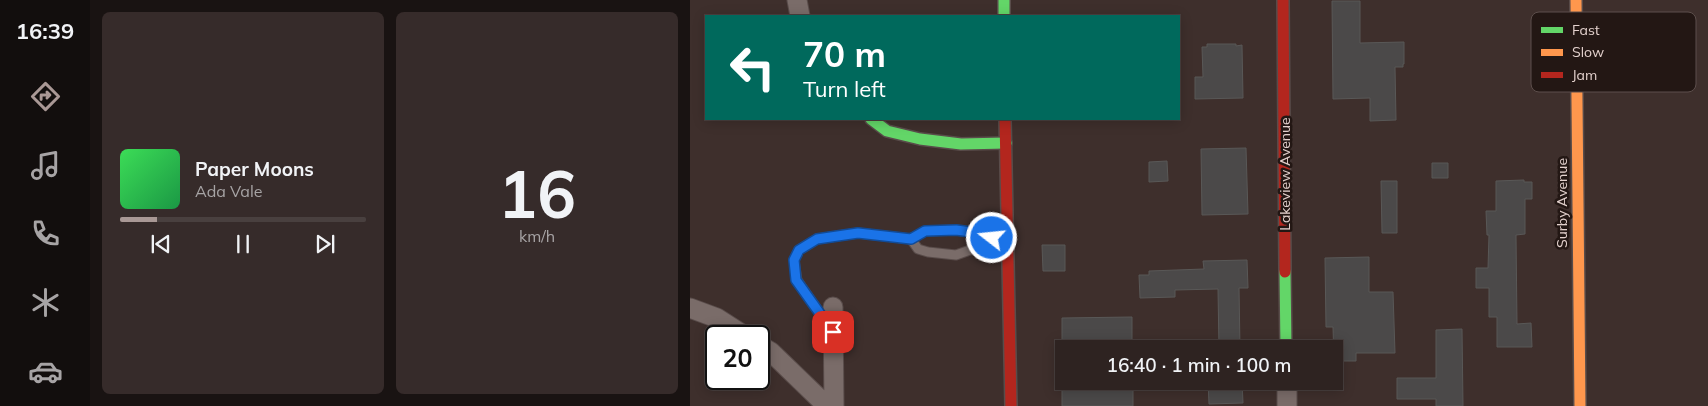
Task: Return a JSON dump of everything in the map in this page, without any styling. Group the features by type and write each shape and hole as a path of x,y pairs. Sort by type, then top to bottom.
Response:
{"street":[{"path":"797,0 800,15"},
{"path":"1004,0 1004,15"},
{"name":"Lakeview Avenue","path":"1283,0 1286,340"},
{"name":"Surby Avenue","path":"1577,92 1580,406"},
{"path":"872,120 887,132 920,139 961,144 1006,143"},
{"path":"1005,120 1011,406"},
{"path":"833,307 834,406"},
{"path":"690,308 716,318 727,325"},
{"path":"770,351 827,406"},
{"path":"1287,390 1287,406"}],"lane":[{"path":"833,332 796,280 794,260 799,250 817,239 858,233 911,239 925,231 956,230 971,232 976,239"},
{"path":"976,239 1008,236"},
{"path":"911,239 918,249 956,255 970,250 976,239"}],"building":[{"path":"1332,1 1360,1 1360,43 1404,42 1403,67 1395,67 1396,120 1370,121 1370,98 1333,99"},
{"path":"1207,44 1242,45 1243,98 1195,99 1195,77 1203,77 1202,47 1207,47"},
{"path":"1246,148 1248,214 1202,215 1201,149"},
{"path":"1167,161 1168,181 1149,182 1149,162"},
{"path":"1432,163 1448,163 1448,178 1432,178"},
{"path":"1524,180 1524,182 1532,182 1532,199 1525,199 1525,234 1516,235 1517,324 1531,323 1532,347 1497,347 1497,317 1489,317 1489,288 1476,288 1476,268 1488,268 1489,235 1487,235 1486,211 1496,211 1496,181"},
{"path":"1381,181 1397,181 1397,233 1382,233"},
{"path":"1042,245 1065,245 1065,271 1043,271"},
{"path":"1369,257 1369,292 1393,292 1395,353 1356,353 1356,361 1343,361 1343,340 1333,340 1333,327 1326,327 1325,258"},
{"path":"1247,260 1248,288 1239,288 1240,340 1219,340 1218,289 1175,290 1175,297 1140,298 1139,275 1149,275 1149,271 1204,269 1203,261"},
{"path":"1132,317 1132,340 1062,340 1062,318"},
{"path":"1462,329 1463,406 1436,406 1436,399 1397,399 1397,378 1436,378 1436,330"},
{"path":"1062,390 1133,390 1133,406 1062,406"},
{"path":"1208,390 1242,390 1243,403 1209,404"}],"traffic: fast":[{"path":"1004,0 1004,15"},
{"path":"872,120 887,131 920,139 961,144 1006,143"},
{"path":"1285,272 1286,340"}],"traffic: slow":[{"path":"1576,0 1576,12"},
{"path":"1577,92 1580,406"}],"traffic: jam":[{"path":"1283,0 1285,272"},
{"path":"1005,120 1011,406"}],"route":[{"path":"833,332 796,280 794,260 799,250 817,239 858,233 911,239 925,231 956,230 971,232 976,239 992,238"}]}
